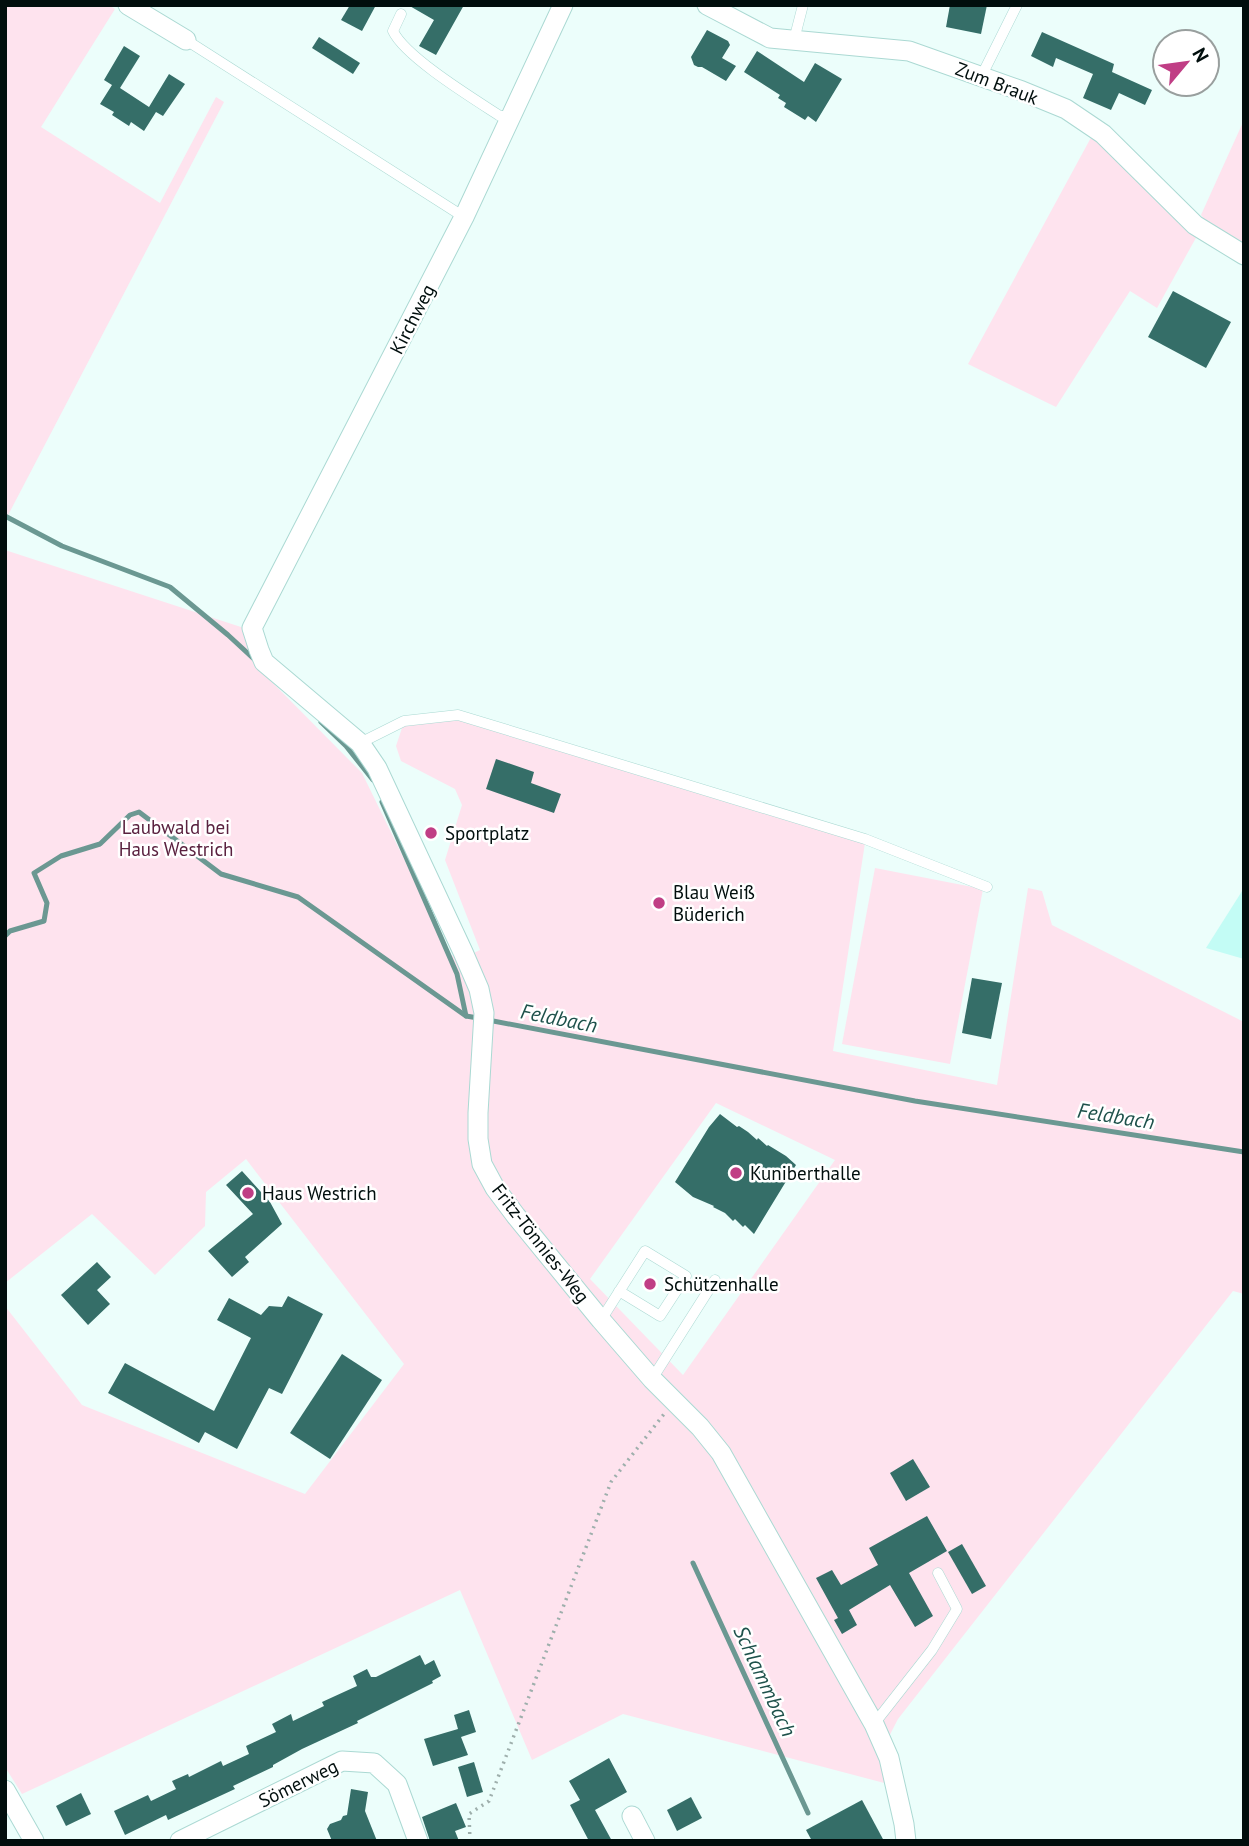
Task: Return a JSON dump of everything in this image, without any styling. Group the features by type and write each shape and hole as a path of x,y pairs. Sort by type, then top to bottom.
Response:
{"street":[{"path":"128,5 186,40"},
{"name":"Kirchweg","path":"252,628 464,217 563,5"},
{"name":"Zum Brauk","path":"707,5 770,38 909,51 1066,109 1103,135 1195,225 1244,255"},
{"name":"Fritz-Tönnies-Weg","path":"252,628 264,662 360,743 377,768 479,989 484,1019 478,1126 482,1164 495,1188 516,1216 601,1320 721,1453 874,1724 889,1758 906,1841"},
{"name":"Sömerweg","path":"180,1841 342,1761 374,1763 397,1784 418,1841"},
{"path":"5,1790 34,1841"},
{"path":"632,1816 645,1841"}],"lane":[{"path":"794,40 803,5"},
{"path":"982,76 1017,5"},
{"path":"401,14 393,31 405,47 455,86 500,116 512,116"},
{"path":"186,40 464,217"},
{"path":"360,743 404,721 458,715 865,839 987,887"},
{"path":"601,1320 619,1291 645,1251 686,1276 660,1316 619,1291"},
{"path":"653,1379 715,1280"},
{"path":"874,1724 932,1650 957,1609 937,1573"}],"path":[{"path":"470,1841 469,1814 489,1801 611,1482 665,1413 671,1400"}],"shaded area":[{"path":"1244,888 1244,959 1206,948"}],"green space":[{"path":"5,5 109,5 115,9 41,127 160,203 216,97 224,102 5,521"},
{"path":"1244,120 1244,248 1212,229 1201,215"},
{"path":"1094,132 1197,236 1157,308 1130,291 1056,407 968,364"},
{"name":"Laubwald bei Haus Westrich","path":"5,550 244,628 266,676 362,773 451,955 461,959 480,950 445,860 462,805 455,789 401,761 396,746 404,722 457,718 865,843 833,1051 997,1085 1028,888 1042,891 1052,925 1244,1022 1244,1294 1233,1291 898,1719 879,1756 888,1784 623,1714 532,1760 460,1590 22,1794 5,1767 5,1306 82,1405 305,1494 404,1364 246,1159 206,1192 205,1226 155,1275 92,1214 5,1283","holes":["716,1103 835,1160 683,1375 590,1279"]},
{"path":"875,868 983,889 950,1064 842,1044"}],"building":[{"path":"350,5 376,5 362,31 341,20"},
{"path":"408,5 464,5 436,55 419,46 434,20"},
{"path":"950,5 987,5 981,34 946,27"},
{"path":"707,30 728,41 730,45 722,58 736,66 726,81 694,65 691,57"},
{"path":"1042,32 1114,64 1112,72 1151,90 1151,92 1145,105 1119,93 1111,110 1083,98 1093,74 1056,58 1053,67 1031,56"},
{"path":"319,37 360,63 353,74 312,48"},
{"path":"124,46 140,56 120,88 149,107 169,74 185,84 163,116 156,112 144,131 131,122 129,126 100,104 112,85 104,80"},
{"path":"757,51 804,82 815,63 842,79 816,122 808,116 805,120 784,107 786,103 778,98 780,95 744,72"},
{"path":"1173,291 1231,322 1206,368 1148,337"},
{"path":"496,759 534,772 531,783 561,794 554,813 486,789"},
{"path":"972,978 1002,983 991,1039 962,1033"},
{"name":"Kuniberthalle","path":"720,1114 796,1165 754,1234 745,1225 743,1227 735,1219 733,1221 714,1206 693,1197 675,1182"},
{"path":"242,1171 270,1202 282,1224 245,1257 249,1262 232,1277 208,1251 253,1214 226,1185"},
{"path":"97,1262 111,1277 97,1290 110,1304 88,1325 61,1295"},
{"path":"288,1296 323,1314 282,1394 269,1388 237,1449 205,1432 199,1443 108,1393 125,1363 214,1411 251,1338 217,1320 229,1298 261,1315 269,1306 282,1307"},
{"path":"342,1354 382,1380 330,1459 290,1433"},
{"path":"913,1459 930,1487 906,1501 890,1473"},
{"path":"927,1516 947,1551 909,1573 933,1616 915,1627 890,1585 849,1610 857,1625 842,1634 834,1620 838,1618 816,1578 832,1570 841,1585 878,1565 869,1548"},
{"path":"962,1544 986,1586 972,1594 948,1552"},
{"path":"420,1655 425,1665 434,1660 441,1676 432,1681 433,1683 302,1749 273,1767 233,1786 235,1789 168,1820 166,1815 125,1835 114,1811 148,1795 151,1801 176,1789 172,1781 188,1774 189,1777 221,1761 223,1766 249,1754 246,1746 276,1732 272,1724 291,1714 293,1721 324,1706 322,1702 357,1686 353,1676 367,1669 371,1677 376,1677"},
{"path":"469,1710 476,1732 461,1737 468,1755 433,1766 424,1739 458,1729 454,1715"},
{"path":"609,1758 627,1792 595,1810 612,1841 589,1841 570,1805 580,1800 569,1781"},
{"path":"474,1762 483,1792 467,1797 458,1767"},
{"path":"351,1789 368,1792 365,1811 377,1841 332,1841 327,1829 330,1824 347,1815"},
{"path":"81,1793 91,1814 66,1826 56,1806"},
{"path":"691,1797 702,1818 677,1831 667,1810"},
{"path":"862,1800 884,1841 812,1841 806,1830"},
{"path":"456,1803 466,1827 455,1831 459,1841 430,1841 422,1817"}],"waterway":[{"path":"5,516 62,546 170,587 255,660"},
{"path":"321,722 346,746 373,780"},
{"path":"382,802 457,974 466,1016"},
{"name":"Feldbach","path":"5,936 10,931 44,921 47,903 34,873 61,856 100,844 130,815 139,812 221,874 298,897 466,1016 478,1018"},
{"name":"Feldbach","path":"488,1020 915,1101 1244,1152"},
{"name":"Schlammbach","path":"693,1563 808,1813"}],"place":[{"name":"Sportplatz","path":"431,833"},
{"name":"Blau Weiß Büderich","path":"659,903"},
{"name":"Kuniberthalle","path":"736,1173"},
{"name":"Haus Westrich","path":"248,1193"},
{"name":"Schützenhalle","path":"650,1284"}]}
